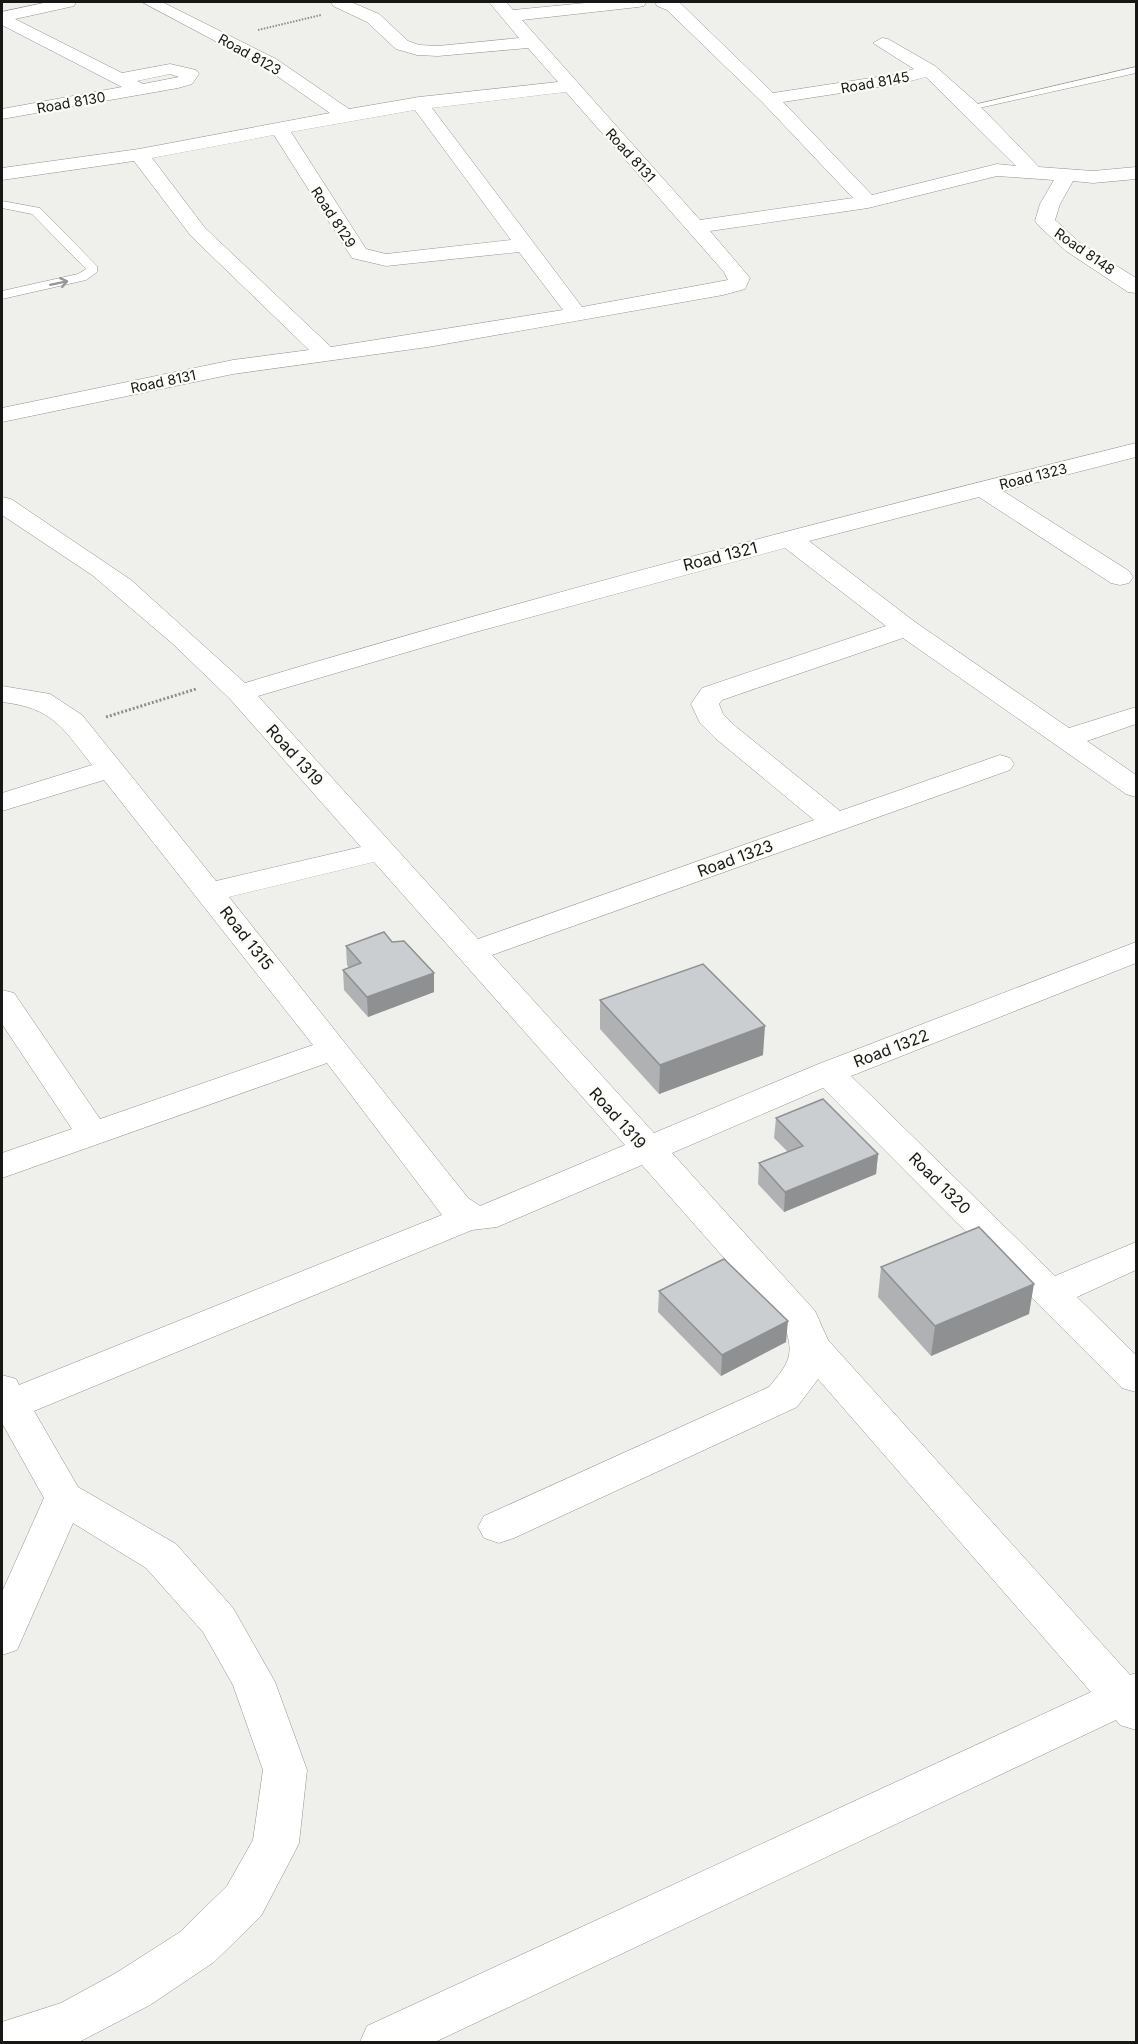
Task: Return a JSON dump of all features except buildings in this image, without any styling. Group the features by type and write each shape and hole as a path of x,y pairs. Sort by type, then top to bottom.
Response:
{"street":[{"path":"2,18 64,2"},
{"name":"Road 8123","path":"150,2 276,67 345,115"},
{"path":"502,9 638,2"},
{"path":"663,2 673,6 769,99 868,202"},
{"path":"346,5 373,18 402,45 417,50 438,51 531,42"},
{"name":"Road 8131","path":"2,415 233,367 578,316 723,289 737,284 739,278 732,268 502,9"},
{"name":"Road 8130","path":"2,18 141,90"},
{"name":"Road 8145","path":"882,44 928,70"},
{"name":"Road 8130","path":"2,114 141,90 186,80 190,74 170,69 119,79"},
{"path":"928,70 970,107 1032,171"},
{"name":"Road 8145","path":"769,99 899,79 928,70"},
{"path":"2,174 139,155 419,103 570,86"},
{"path":"419,103 578,316"},
{"name":"Road 8129","path":"279,128 359,254 386,260 525,245"},
{"path":"139,155 198,232 325,353"},
{"path":"696,227 868,202 985,172 1032,171 1066,176 1137,173"},
{"name":"Road 8148","path":"1066,176 1050,204 1046,221 1073,247 1137,287"},
{"name":"Road 1323","path":"789,538 1135,452"},
{"path":"983,489 1120,577"},
{"name":"Road 1319","path":"2,504 81,555 164,623 233,687 648,1151 783,1298 802,1321 811,1346 1132,1700"},
{"path":"789,538 906,628 1137,788"},
{"name":"Road 1321","path":"233,687 789,538"},
{"path":"835,822 725,732 710,717 705,704 712,694 906,628"},
{"name":"Road 1315","path":"2,694 24,696 54,705 76,726 334,1049 455,1207 468,1218"},
{"path":"1066,739 1137,715"},
{"name":"Road 1323","path":"470,952 1000,764"},
{"path":"2,802 110,769"},
{"path":"210,892 380,851"},
{"name":"Road 1322","path":"5,1400 468,1218 484,1218 648,1151 828,1073 1137,952"},
{"path":"2,1000 92,1133"},
{"path":"2,1166 334,1049"},
{"name":"Road 1320","path":"828,1073 1137,1378"},
{"path":"1052,1293 1137,1255"},
{"path":"499,1527 783,1397 802,1374 811,1346"},
{"path":"5,1400 64,1498 161,1556 218,1620 253,1682 285,1770 276,1843 244,1901 229,1917 197,1947 133,1989 73,2022 9,2043"},
{"path":"2,1638 64,1498"},
{"path":"384,2043 1132,1700"}],"lane":[{"path":"970,107 1137,70"},
{"path":"2,205 19,206 36,211 93,269 82,278 2,295"}],"path":[{"path":"222,38 346,5"},
{"path":"76,726 233,687"}]}
